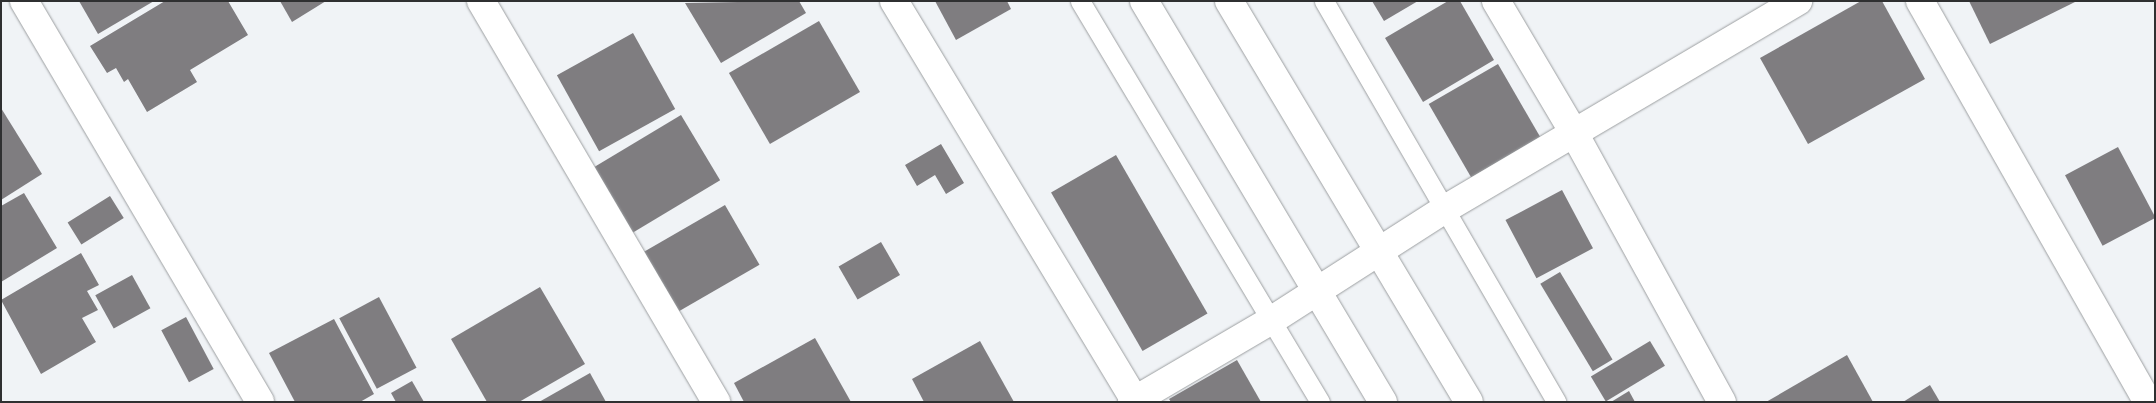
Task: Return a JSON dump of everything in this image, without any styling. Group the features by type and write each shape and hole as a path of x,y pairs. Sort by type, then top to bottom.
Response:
{"street":[{"path":"24,1 260,402"},
{"path":"481,1 716,402"},
{"path":"894,1 1134,401 1272,320 1444,209 1798,1"},
{"path":"1144,1 1383,402"},
{"path":"1229,1 1380,250 1469,402"},
{"path":"1496,1 1574,133 1722,402"},
{"path":"1920,1 2148,402"}],"lane":[{"path":"1080,1 1320,402"},
{"path":"1324,1 1556,402"}],"building":[{"path":"79,1 154,1 98,34"},
{"path":"165,1 228,1 248,35 190,70 197,82 147,112 128,79 124,82 116,68 107,73 90,46"},
{"path":"280,1 326,1 292,22"},
{"path":"799,1 806,13 721,63 685,3"},
{"path":"935,1 1007,1 1011,9 956,40"},
{"path":"1372,1 1418,1 1384,21"},
{"path":"1448,1 1460,1 1494,60 1423,102 1385,38"},
{"path":"1861,1 1882,1 1925,79 1808,144 1760,58"},
{"path":"1969,1 2077,1 1990,44"},
{"path":"819,21 860,92 770,144 729,73"},
{"path":"633,33 675,109 599,151 557,75"},
{"path":"1498,64 1540,138 1471,178 1429,104"},
{"path":"1,108 42,174 1,200"},
{"path":"681,115 720,180 630,234 591,169"},
{"path":"941,144 964,183 946,194 935,175 917,186 905,165"},
{"path":"2118,147 2155,218 2103,246 2065,175"},
{"path":"1116,155 1208,313 1143,351 1051,193"},
{"path":"1562,190 1593,248 1536,278 1505,220"},
{"path":"24,193 57,248 1,282 1,206"},
{"path":"110,196 124,218 81,245 68,222"},
{"path":"725,205 760,265 677,312 643,252"},
{"path":"881,242 900,275 858,299 839,266"},
{"path":"81,253 99,285 87,291 98,310 82,318 96,342 41,374 1,300"},
{"path":"1560,272 1613,359 1593,371 1540,284"},
{"path":"132,275 150,308 114,329 95,295"},
{"path":"540,287 585,364 519,402 487,402 451,339"},
{"path":"379,297 417,368 377,389 339,318"},
{"path":"186,317 214,369 189,382 161,330"},
{"path":"334,319 374,394 360,402 295,402 269,353"},
{"path":"815,338 851,402 744,402 734,383"},
{"path":"980,341 1014,402 924,402 912,379"},
{"path":"1650,341 1665,366 1606,401 1591,377"},
{"path":"1847,355 1873,402 1766,402"},
{"path":"1237,360 1261,402 1171,402 1169,399"},
{"path":"590,373 606,402 539,402"},
{"path":"412,381 424,402 396,402 391,393"},
{"path":"1930,385 1940,402 1903,402"},
{"path":"1629,391 1635,402 1611,402"}]}
